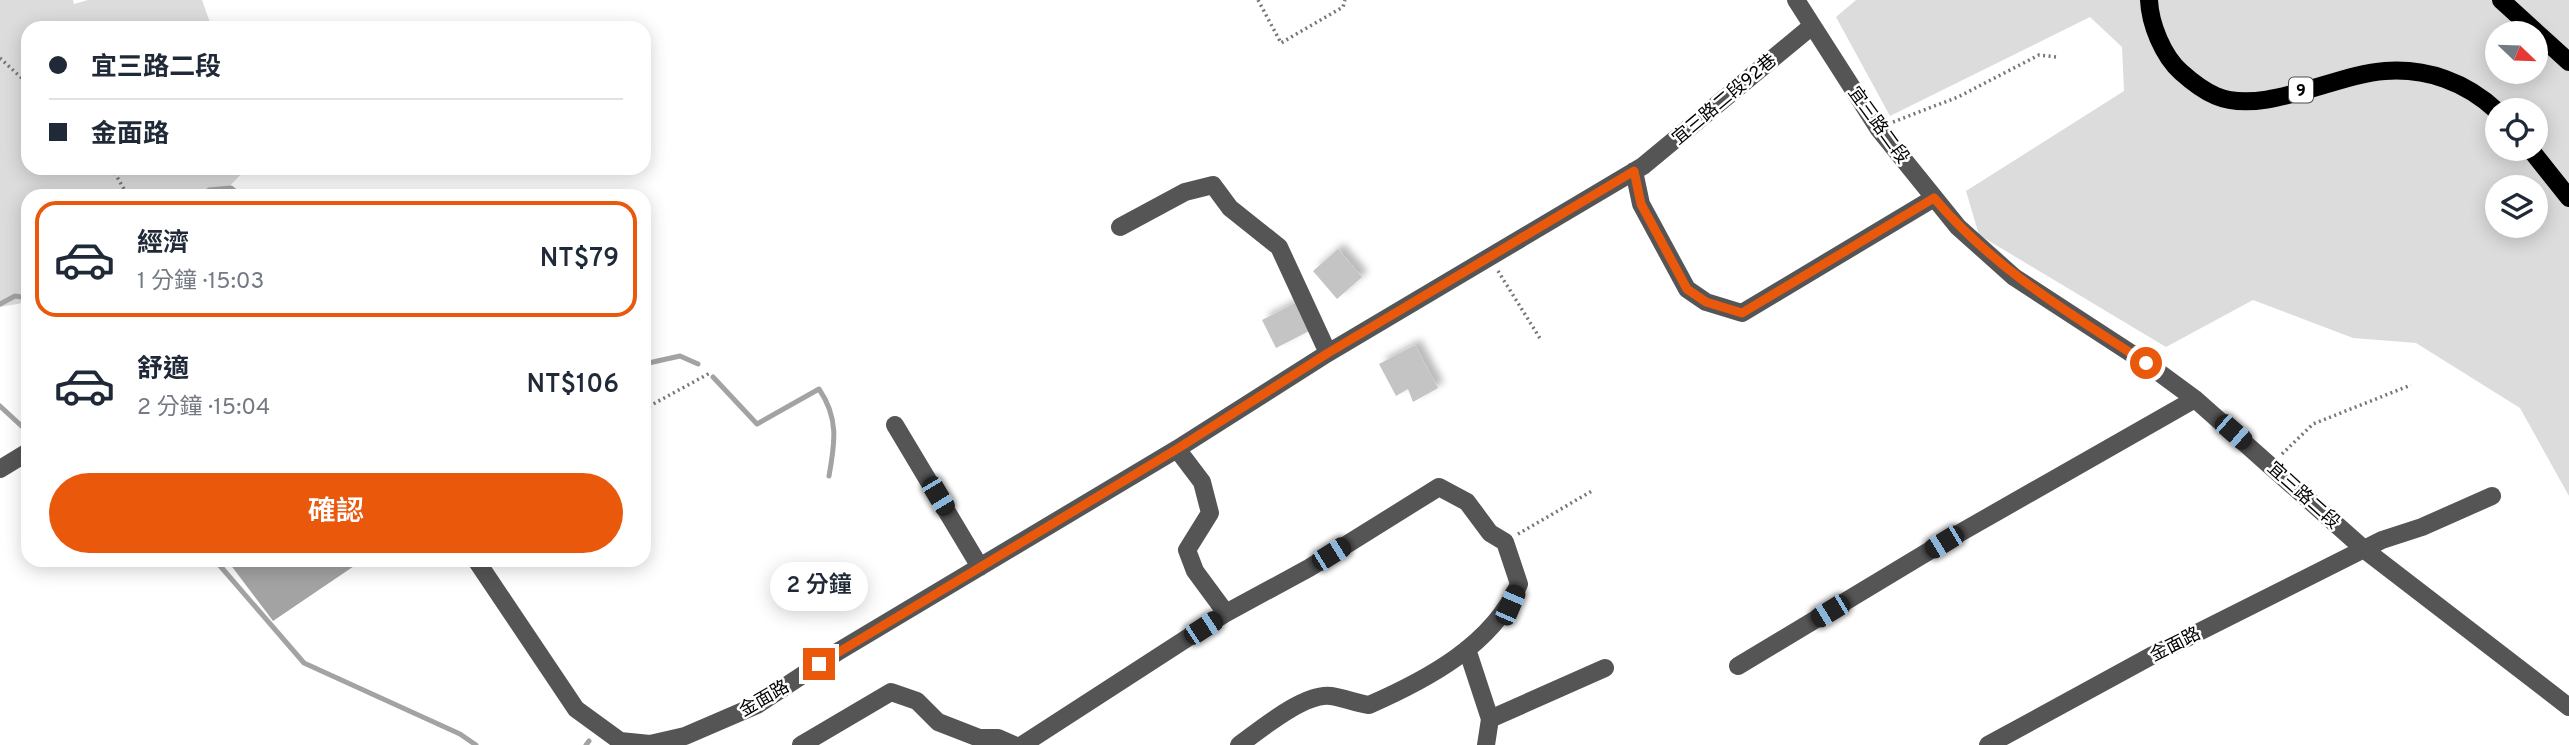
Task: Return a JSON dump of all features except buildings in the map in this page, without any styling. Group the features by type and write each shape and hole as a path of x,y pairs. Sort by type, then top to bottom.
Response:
{"main road":[{"name":"9","path":"2149,0 2150,10 2169,61 2192,81 2218,97 2245,100 2272,97 2382,71 2420,71 2478,93 2485,100"},
{"path":"2501,0 2569,62"},
{"path":"2540,161 2569,198"}],"street":[{"name":"宜三路二段","path":"1796,0 1878,128 1958,227 2014,277 2146,363 2195,399 2365,550 2569,707"},
{"name":"宜三路二段92巷","path":"1634,171 1812,26"},
{"path":"1634,171 1641,204 1687,289 1706,302 1742,313 1934,198"},
{"name":"金面路","path":"482,567 576,709 620,741 651,744 685,736 757,705 839,651 1177,449 1328,353 1634,171"},
{"path":"1120,228 1185,192 1213,186 1230,208 1279,247 1328,353"},
{"path":"1738,666 1944,542 2195,399"},
{"path":"895,425 980,567"},
{"path":"1177,449 1202,482 1210,513 1187,550 1195,571 1226,613"},
{"path":"0,469 21,456"},
{"path":"1022,745 1226,613 1309,568 1439,487 1467,502 1490,533 1504,542 1518,584 1510,605 1467,649 1405,687 1369,705 1330,696 1315,697 1272,720 1239,745"},
{"name":"金面路","path":"1988,745 2152,654 2365,550 2492,496"},
{"path":"1467,649 1490,719 1486,745"},
{"path":"1490,719 1605,668"},
{"path":"801,745 891,692 917,701 938,722 979,738 998,738 1014,745"}],"path":[{"path":"1258,0 1281,43 1343,7 1345,0"},
{"path":"1878,128 1958,97 2039,55 2057,57"},
{"path":"0,58 21,78"},
{"path":"1490,258 1541,340"},
{"path":"651,405 710,373"},
{"path":"2271,465 2313,424 2411,385"},
{"path":"1504,542 1591,491"}],"shaded area":[{"path":"0,0 73,0 74,4 88,0 202,0 210,21 21,21 21,175 240,175 227,189 21,189 21,303 0,307"},
{"path":"1856,0 2569,0 2569,496 2520,408 2416,343 2353,338 2253,300 2166,347 1979,235 1966,191 2124,91 2122,47 2090,17 1890,116 1836,17"},
{"path":"232,567 353,567 273,621"}],"waterway":[{"path":"220,189 232,189"},
{"path":"0,304 15,296 21,297"},
{"path":"651,362 680,356 698,364"},
{"path":"713,377 757,424 819,389 833,421 833,453 829,476"},
{"path":"0,406 21,426"},
{"path":"221,567 304,663 460,734 476,745"},
{"path":"586,745 589,741"}],"route":[{"path":"819,664 1177,449 1328,353 1634,171 1641,204 1687,289 1706,302 1742,313 1934,198 1958,227 2014,277 2146,363"}]}
